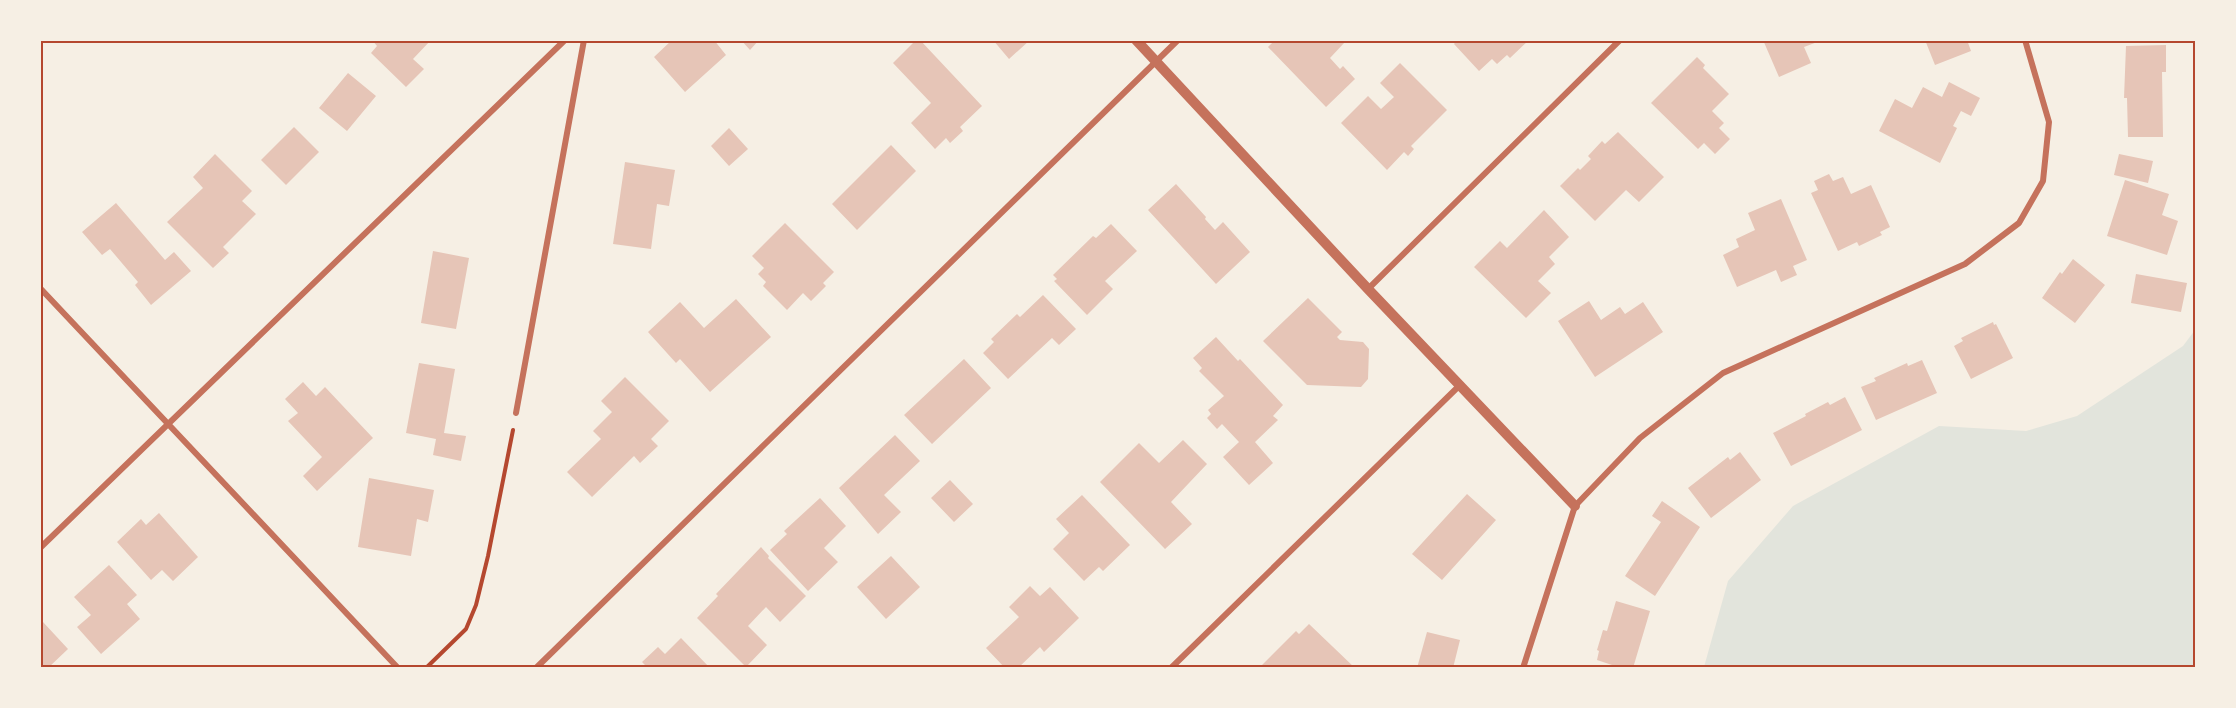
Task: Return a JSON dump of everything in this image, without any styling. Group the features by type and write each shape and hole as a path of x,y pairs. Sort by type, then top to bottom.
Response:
{"street":[{"path":"40,548 565,40"},
{"path":"516,413 584,40"},
{"path":"1136,40 1368,289 1575,506"},
{"path":"536,668 1178,40"},
{"path":"1368,289 1620,40"},
{"path":"1524,668 1575,506 1641,438 1723,373 1965,264 2019,223 2043,181 2049,122 2025,40"},
{"path":"40,288 398,668"},
{"path":"1171,668 1461,385"}],"path":[{"path":"426,668 466,629 476,605 516,413"}],"shaded area":[{"path":"2195,330 2195,667 1704,667 1728,581 1793,506 1939,426 2026,431 2077,416 2183,346"}],"building":[{"path":"372,40 431,40 413,59 424,69 406,87 371,53 377,46"},
{"path":"672,40 714,40 726,55 685,92 654,57"},
{"path":"741,40 759,40 750,50"},
{"path":"916,40 920,40 982,106 960,127 963,131 950,143 946,138 935,149 911,123 931,103 893,63"},
{"path":"993,40 1030,40 1009,59"},
{"path":"1275,40 1344,40 1345,42 1330,58 1340,69 1343,66 1355,79 1326,107 1268,47"},
{"path":"1457,40 1529,40 1510,58 1507,55 1497,64 1492,59 1479,71 1454,44"},
{"path":"1763,40 1820,41 1804,47 1811,63 1779,77"},
{"path":"1925,40 1967,40 1971,51 1935,65"},
{"path":"2166,45 2166,72 2162,72 2163,137 2128,137 2127,98 2124,98 2126,46"},
{"path":"1697,57 1705,65 1703,68 1729,94 1712,111 1724,123 1719,128 1730,139 1715,154 1704,143 1698,149 1651,103"},
{"path":"1400,63 1447,110 1411,146 1414,149 1408,156 1404,152 1387,170 1341,123 1368,96 1381,109 1394,97 1380,83"},
{"path":"348,73 376,96 347,131 319,108"},
{"path":"1949,82 1980,98 1971,116 1961,111 1953,126 1957,128 1940,163 1879,131 1895,99 1912,108 1923,87 1942,97"},
{"path":"294,127 319,152 286,185 261,160"},
{"path":"729,128 748,149 729,166 711,146"},
{"path":"1618,132 1664,177 1639,202 1626,190 1595,221 1560,186 1591,159 1588,156 1602,141 1605,144"},
{"path":"891,145 916,171 857,230 832,204"},
{"path":"215,154 252,191 242,201 256,214 223,247 229,253 213,268 167,222 203,188 193,177"},
{"path":"2119,154 2153,161 2148,183 2114,175"},
{"path":"625,162 675,170 669,206 657,204 651,249 613,244"},
{"path":"1829,174 1833,181 1843,177 1851,194 1871,185 1890,227 1880,232 1882,235 1859,246 1857,242 1838,251 1811,193 1818,190 1814,181"},
{"path":"2125,180 2169,194 2162,215 2178,221 2167,255 2107,236"},
{"path":"1176,184 1215,230 1223,222 1250,252 1216,284 1148,210"},
{"path":"1781,199 1807,260 1793,266 1797,275 1781,282 1776,270 1737,287 1723,255 1739,247 1736,239 1755,230 1748,213"},
{"path":"116,203 165,260 174,252 191,271 151,305 135,285 138,282 110,249 102,255 82,232"},
{"path":"1544,210 1569,237 1549,257 1555,264 1538,281 1551,293 1526,318 1474,267 1500,241 1507,248"},
{"path":"785,223 834,272 823,283 826,286 811,301 803,293 787,310 763,286 766,282 758,274 764,268 752,256"},
{"path":"1111,224 1137,251 1105,281 1113,289 1087,315 1054,281 1057,279 1053,275 1093,236 1096,238"},
{"path":"433,251 469,258 456,329 421,323"},
{"path":"2073,259 2105,285 2075,323 2042,298 2060,272 2062,274"},
{"path":"2136,274 2187,283 2181,312 2131,303"},
{"path":"1043,295 1076,329 1059,345 1052,338 1008,379 983,353 994,342 991,339 1017,314 1020,317"},
{"path":"1308,298 1342,332 1337,337 1340,340 1363,342 1369,349 1368,379 1361,387 1307,385 1263,341"},
{"path":"736,299 771,337 710,392 680,359 676,363 648,332 680,302 704,328"},
{"path":"1589,301 1601,320 1620,307 1625,314 1643,302 1663,332 1595,377 1558,321"},
{"path":"1993,322 2013,358 1971,379 1954,346 1963,341 1961,338"},
{"path":"1216,337 1283,405 1273,416 1278,420 1255,442 1273,463 1249,485 1223,457 1239,442 1222,424 1217,429 1207,418 1211,414 1208,410 1224,396 1199,371 1202,368 1193,358"},
{"path":"964,359 991,388 932,444 904,415"},
{"path":"1922,360 1937,393 1876,420 1861,387 1876,381 1874,378 1907,363 1908,366"},
{"path":"419,363 455,369 444,433 466,436 461,461 433,455 436,439 406,433"},
{"path":"625,377 669,421 651,439 658,446 640,463 634,456 592,497 567,472 601,439 593,431 612,412 601,401"},
{"path":"303,382 316,396 325,387 373,438 317,491 303,476 322,457 288,421 298,413 285,399"},
{"path":"1845,397 1862,430 1791,466 1773,433 1828,402 1830,405"},
{"path":"895,435 920,461 884,495 901,512 878,534 839,488"},
{"path":"1183,440 1207,464 1171,502 1192,524 1165,549 1100,482 1139,443 1159,463"},
{"path":"1740,452 1761,480 1711,518 1688,488 1728,457 1730,460"},
{"path":"369,478 434,490 428,522 417,519 411,556 358,547"},
{"path":"950,480 973,504 954,522 931,498"},
{"path":"1467,494 1496,520 1442,580 1412,554"},
{"path":"1082,495 1130,545 1103,571 1099,567 1084,581 1053,549 1069,533 1056,519"},
{"path":"820,498 846,526 824,548 838,562 808,591 770,550 787,534 784,531"},
{"path":"1662,501 1700,527 1655,596 1625,576 1661,522 1652,516"},
{"path":"159,513 198,557 173,581 162,570 151,580 117,542 141,519 146,525"},
{"path":"761,547 769,556 768,558 806,596 780,622 766,607 748,626 767,645 746,667 697,618 718,596 716,594"},
{"path":"891,556 920,587 886,619 857,587"},
{"path":"109,565 137,595 127,604 140,619 101,654 77,627 91,615 74,597"},
{"path":"1030,586 1040,596 1050,587 1079,618 1044,652 1040,647 1018,668 1005,668 986,648 1019,617 1009,607"},
{"path":"1616,601 1650,611 1633,668 1621,668 1597,660 1599,651 1597,650 1603,630 1607,631"},
{"path":"43,622 68,649 48,668 40,668 40,625"},
{"path":"1309,624 1355,668 1259,668 1296,631 1299,634"},
{"path":"1427,632 1460,640 1453,668 1417,668"},
{"path":"681,638 710,668 642,668 645,665 642,662 658,647 665,654"}]}
